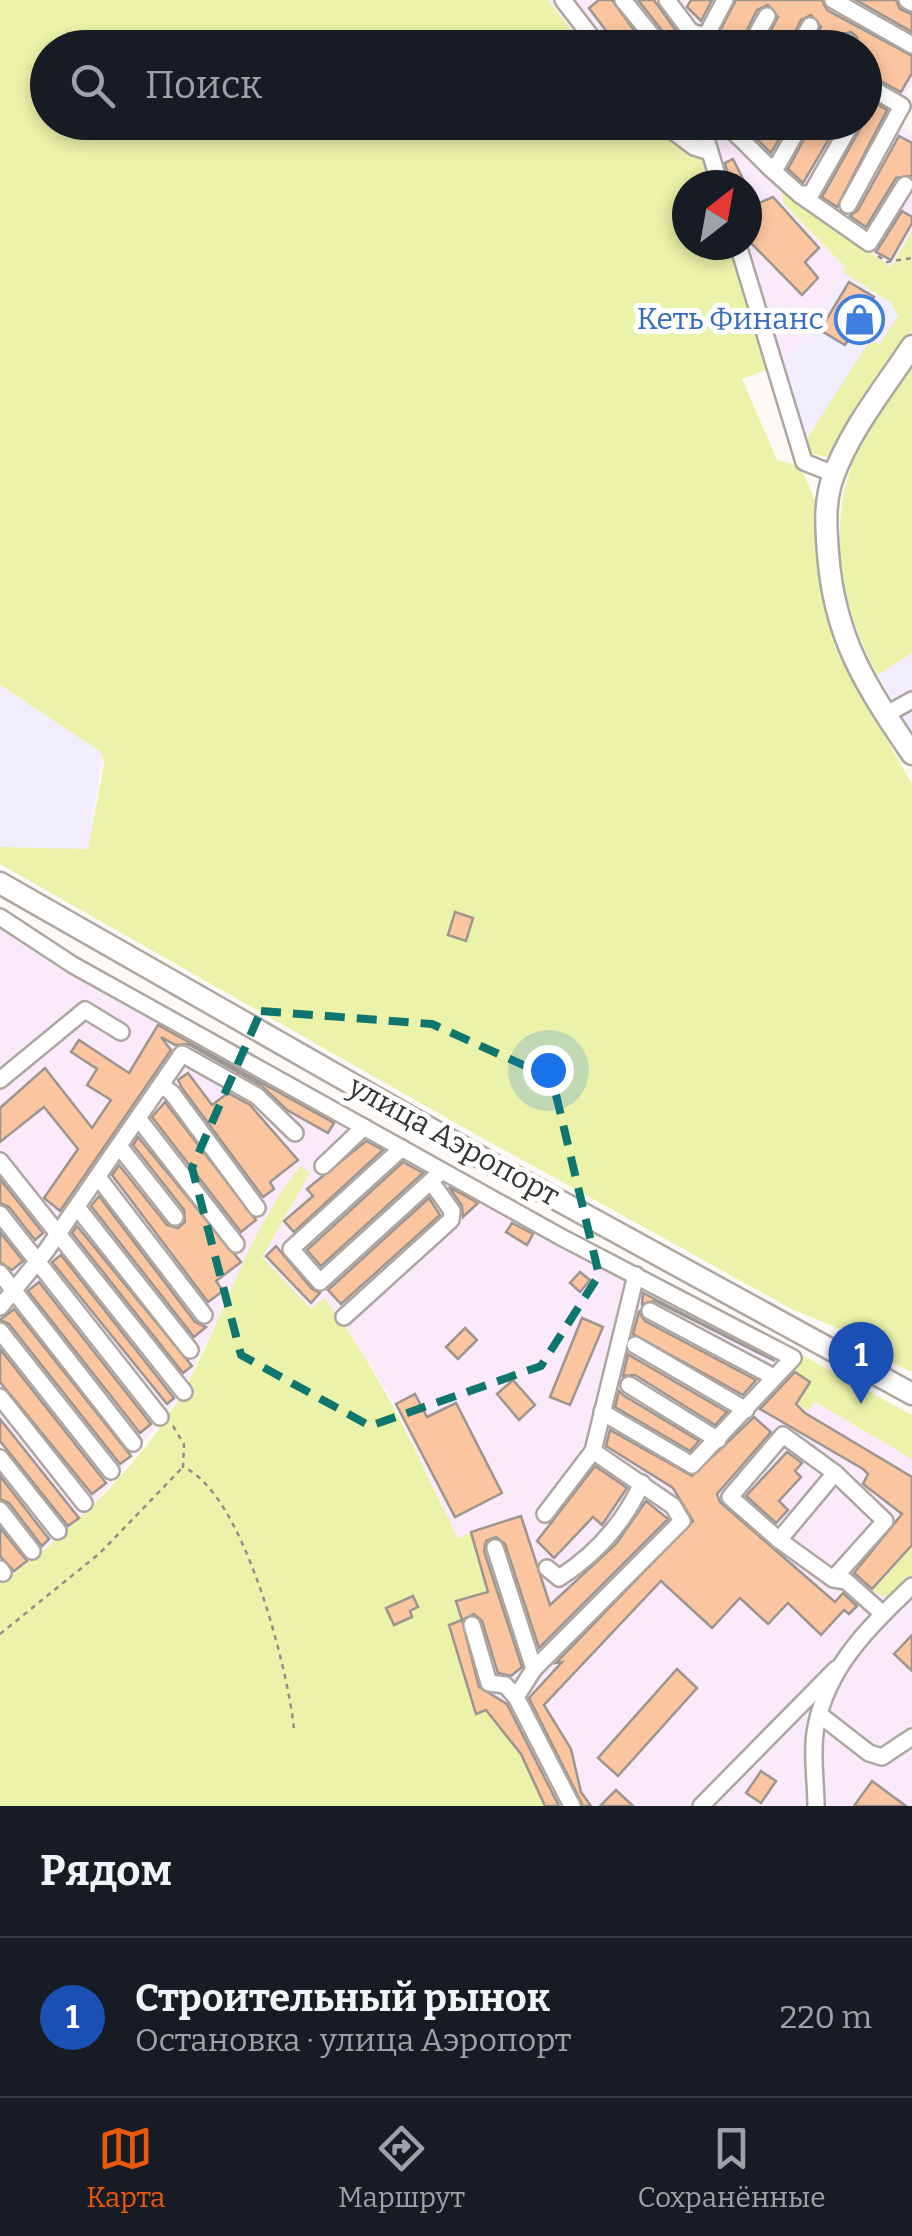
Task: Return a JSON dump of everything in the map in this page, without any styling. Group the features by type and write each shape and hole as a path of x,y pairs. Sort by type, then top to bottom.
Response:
{"main road":[{"path":"912,346 834,474 826,501 830,589 845,647 912,754"},
{"name":"улица Аэропорт","path":"0,883 494,1164 912,1394"}],"street":[{"path":"563,0 586,30"},
{"path":"623,0 647,30"},
{"path":"709,30 725,0"},
{"path":"833,0 912,44"},
{"path":"674,3 685,30"},
{"path":"759,30 767,16"},
{"path":"808,30 810,26"},
{"path":"848,205 902,106 882,94"},
{"path":"685,140 710,152"},
{"path":"706,140 715,170"},
{"path":"742,140 799,194 869,243 904,185"},
{"path":"769,167 778,164 792,140"},
{"path":"799,194 811,194 842,140"},
{"path":"743,260 804,462 834,474"},
{"path":"886,714 912,700"},
{"path":"0,917 73,965 402,1148 437,1177 794,1358 778,1378 650,1311"},
{"path":"0,1080 85,1010 121,1032"},
{"path":"0,1307 60,1232 182,1054 256,1096 295,1134"},
{"path":"161,1085 172,1093 256,1208"},
{"path":"138,1118 236,1244"},
{"path":"323,1166 364,1127"},
{"path":"119,1146 176,1217"},
{"path":"291,1249 402,1148"},
{"path":"0,1161 184,1392"},
{"path":"98,1177 204,1315"},
{"path":"278,1234 320,1282 437,1177"},
{"path":"344,1316 451,1220 452,1210 437,1177"},
{"path":"77,1207 190,1350"},
{"path":"0,1214 166,1417"},
{"path":"0,1273 134,1442"},
{"path":"545,1514 593,1452 636,1275"},
{"path":"0,1331 111,1470"},
{"path":"636,1345 746,1410"},
{"path":"602,1412 692,1465 746,1410 772,1376"},
{"path":"629,1385 718,1440"},
{"path":"0,1397 84,1503"},
{"path":"833,1579 884,1521 834,1473 784,1435 730,1497 779,1540 833,1579 846,1580 883,1614"},
{"path":"516,1698 534,1670 682,1521 673,1506 593,1452"},
{"path":"0,1458 58,1531"},
{"path":"779,1540 834,1473"},
{"path":"547,1568 560,1578 578,1566 620,1525 642,1484"},
{"path":"0,1510 32,1551"},
{"path":"496,1548 534,1670"},
{"path":"701,1806 912,1586"},
{"path":"472,1625 490,1683 506,1686 516,1698 572,1806"},
{"path":"816,1806 816,1727 839,1666"},
{"path":"820,1716 869,1753 882,1757 912,1737"}],"path":[{"path":"869,243 870,250 886,262 912,258"},
{"path":"0,1634 100,1553 183,1467 184,1444 166,1417"},
{"path":"183,1467 194,1472 234,1526 290,1681 294,1729"}],"highlighted area":[{"path":"261,1011 432,1024 552,1078 599,1275 541,1366 370,1426 241,1355 192,1168"}],"shaded area":[{"path":"548,0 912,0 912,83 904,97 911,101 901,125 912,133 912,231 891,267 783,189 784,204 845,268 782,370 748,260 762,260 762,170 719,170 710,140 882,140 882,30 572,30"},
{"path":"843,272 891,303 899,316 880,344 869,343 804,443 782,370"},
{"path":"912,653 912,733 878,675"},
{"path":"0,685 103,753 88,850 0,847"},
{"path":"0,923 481,1200 635,1265 800,1354 776,1384 912,1459 912,1547 872,1592 889,1598 912,1574 912,1806 545,1806 521,1753 476,1714 456,1601 476,1595 471,1533 458,1539 393,1401 345,1325 324,1298 311,1309 262,1257 310,1173 245,1263 179,1398 81,1520 0,1584"}],"green space":[{"path":"0,0 548,0 572,30 30,30 30,140 675,140 709,162 711,170 672,170 672,260 737,260 769,369 742,379 777,460 800,466 815,500 821,588 835,648 912,784 912,1372 868,1351 854,1335 792,1309 468,1130 0,864 0,847 88,849 104,764 102,753 0,685"},
{"path":"781,188 891,267 912,231 912,330 827,457 808,453 804,443 869,342 880,344 898,316 891,303 843,272 845,267 784,204"},
{"path":"912,359 912,653 878,675 865,650 847,595 840,537 842,508 857,452"},
{"path":"301,1166 310,1173 262,1257 311,1309 324,1298 381,1385 458,1539 471,1532 492,1604 479,1608 475,1595 457,1601 463,1620 450,1625 486,1710 521,1754 545,1806 0,1806 0,1584 99,1499 163,1423 195,1368 249,1249 281,1192"},
{"path":"800,1354 912,1415 912,1459 815,1402 807,1411 775,1384"},
{"path":"912,1547 912,1574 889,1598 872,1592"}],"building":[{"path":"599,0 612,0 634,30 606,30 589,8"},
{"path":"638,0 654,0 675,30 662,30"},
{"path":"691,0 712,0 701,21 687,7"},
{"path":"736,0 822,0 827,10 864,30 820,30 811,15 801,20 796,30 771,30 778,17 768,5 757,10 747,30 720,30"},
{"path":"856,0 896,0 900,9 912,14 912,32"},
{"path":"882,40 912,56 912,73 901,92 882,82"},
{"path":"899,136 912,143 912,176 896,178 866,227 850,216 858,210"},
{"path":"758,140 779,140 771,153"},
{"path":"803,140 828,140 803,183 788,169"},
{"path":"854,140 872,140 837,207 822,197"},
{"path":"733,159 738,170 727,170 725,163"},
{"path":"773,197 819,248 805,262 818,278 802,295 762,254 762,202"},
{"path":"902,211 912,217 912,223 891,260 876,252"},
{"path":"849,282 874,297 845,345 820,330"},
{"path":"455,912 473,918 466,941 448,935"},
{"path":"158,1025 334,1123 328,1133 287,1110 262,1086 188,1044 175,1045 161,1037 171,1050 60,1211 44,1198 78,1149 44,1107 0,1142 0,1108 45,1068 92,1128 111,1100 87,1085 97,1069 71,1052 79,1040 129,1073"},
{"path":"188,1073 212,1105 228,1093 250,1105 298,1160 270,1182 274,1189 263,1197 182,1088 178,1080"},
{"path":"165,1102 256,1220 241,1232 152,1117"},
{"path":"138,1137 241,1262 216,1281 223,1291 208,1302 112,1175 119,1165 167,1225 178,1228 185,1222 184,1210 133,1145"},
{"path":"366,1141 383,1150 294,1232 284,1221 313,1196 307,1189"},
{"path":"403,1162 423,1173 321,1266 307,1250"},
{"path":"0,1179 43,1233 35,1240 9,1207 0,1203"},
{"path":"449,1187 478,1203 463,1217 462,1206"},
{"path":"99,1196 195,1322 206,1327 194,1337 91,1206"},
{"path":"429,1198 440,1215 341,1304 328,1290"},
{"path":"512,1223 533,1234 527,1245 506,1232"},
{"path":"77,1226 192,1366 183,1373 72,1233"},
{"path":"0,1232 23,1261 12,1270 0,1262"},
{"path":"276,1246 312,1289 320,1293 311,1303 266,1256"},
{"path":"61,1255 174,1398 167,1404 52,1262"},
{"path":"580,1272 590,1280 580,1292 570,1283"},
{"path":"39,1282 151,1424 140,1433 28,1291"},
{"path":"643,1293 775,1361 655,1301 642,1304"},
{"path":"14,1309 131,1456 120,1464 9,1324 0,1320"},
{"path":"639,1312 645,1321 756,1380 743,1395 633,1334"},
{"path":"582,1318 603,1327 570,1405 550,1397"},
{"path":"465,1328 477,1340 458,1359 446,1347"},
{"path":"0,1349 106,1483 92,1494 0,1382"},
{"path":"628,1354 727,1412 715,1425 635,1375 623,1376"},
{"path":"795,1372 810,1382 796,1404 805,1413 912,1477 912,1545 872,1589 854,1573 902,1514 863,1484 868,1474 863,1469 760,1409"},
{"path":"513,1380 535,1405 519,1420 497,1394"},
{"path":"619,1391 699,1441 690,1451 615,1407"},
{"path":"415,1394 427,1417 456,1403 502,1493 455,1517 396,1404"},
{"path":"754,1417 771,1432 717,1494 720,1502 835,1602 843,1593 857,1606 849,1614 844,1610 821,1635 788,1603 768,1624 740,1598 712,1628 661,1581 544,1705 571,1749 581,1792 591,1806 583,1806 529,1698 562,1662 556,1663 693,1521 673,1488 606,1446 610,1430 692,1476"},
{"path":"0,1419 79,1518 68,1526 0,1441"},
{"path":"787,1452 802,1463 795,1471 801,1477 779,1501 788,1510 776,1523 746,1496"},
{"path":"595,1466 627,1488 602,1525 593,1517 554,1558 537,1541"},
{"path":"0,1476 49,1539 42,1546 9,1503 0,1499"},
{"path":"646,1501 668,1519 539,1648 505,1544 496,1537 486,1541 484,1551 522,1667 511,1676 498,1673 482,1621 474,1614 462,1620 456,1601 488,1592 471,1532 521,1516 550,1605 616,1544"},
{"path":"0,1528 27,1561 14,1571 0,1556"},
{"path":"413,1596 418,1607 410,1611 412,1617 394,1625 386,1608"},
{"path":"462,1620 479,1687 507,1704 559,1806 545,1806 521,1754 486,1710 476,1714 449,1625"},
{"path":"912,1635 912,1671 894,1654"},
{"path":"677,1669 697,1688 618,1776 598,1758"},
{"path":"761,1771 776,1781 761,1803 746,1793"},
{"path":"872,1781 906,1806 854,1806"},
{"path":"616,1790 633,1806 600,1806"}],"place":[{"name":"Кеть Финанс","path":"859,319"},
{"name":"Строительный рынок","path":"861,1404"}]}
